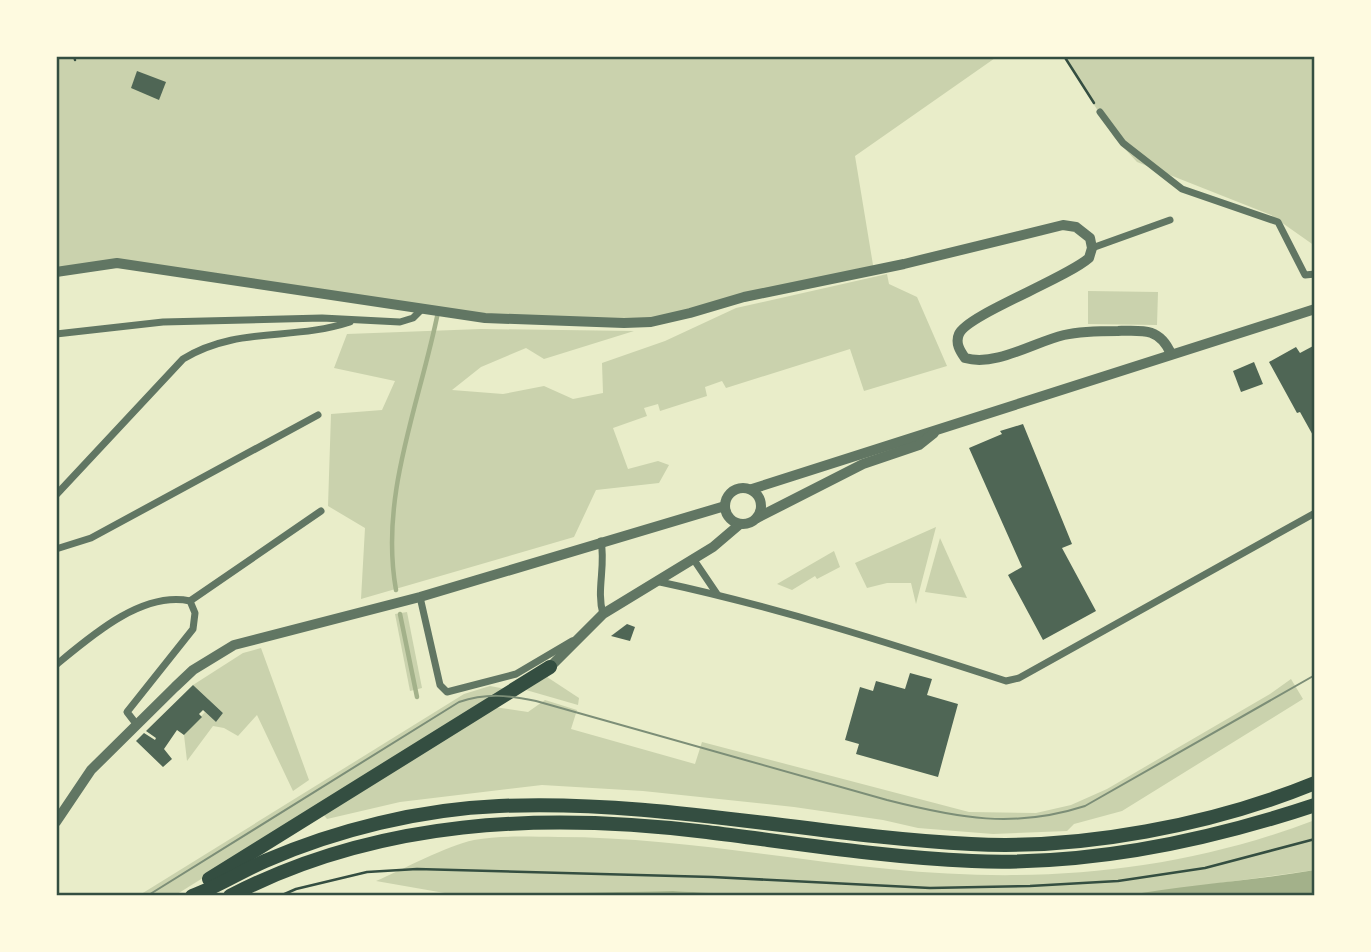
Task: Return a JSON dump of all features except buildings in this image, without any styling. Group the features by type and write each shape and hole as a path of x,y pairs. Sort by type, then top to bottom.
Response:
{"highway":[{"path":"189,896 550,667"},
{"path":"189,896 265,861 335,835 413,817 496,806 628,808 972,845 1047,843 1099,838 1192,820 1315,783"},
{"path":"230,896 311,859 357,845 431,829 494,823 625,825 703,831 876,855 974,861 1049,860 1196,841 1315,805"}],"street":[{"path":"1100,112 1123,143 1182,189 1278,222 1305,275 1315,274"},
{"path":"1092,248 1170,220"},
{"path":"56,272 117,263 446,313 597,324 651,322 744,297 904,264 1063,225 1085,232 1092,248 1089,258 1073,270 970,322 959,333 960,351 965,358 988,360 1066,335 1145,330 1159,334 1171,354"},
{"path":"56,822 91,770 193,670 234,645 420,597 725,506 734,490 752,489 936,432 1315,309"},
{"path":"56,334 163,322 322,318 353,322 400,322 413,318 421,310"},
{"path":"56,495 183,359 199,349 221,340 325,331 353,322"},
{"path":"56,549 91,538 318,415"},
{"path":"550,667 603,614 660,582 740,524 863,464 919,445 936,432"},
{"path":"752,489 761,502 757,518"},
{"path":"725,506 729,517 740,524"},
{"path":"56,665 80,645 140,608 167,598 190,601 321,512"},
{"path":"660,582 717,594 1006,681 1019,678 1315,513"},
{"path":"601,541 605,559 599,599 603,614"},
{"path":"694,559 717,594"},
{"path":"420,597 440,685 447,692 516,674 582,637"},
{"path":"137,725 127,712 193,629 195,613 190,601"}],"path":[{"path":"1064,56 1100,112"},
{"path":"280,896 296,889 367,872 417,869 712,877 930,888 1030,886 1118,881 1205,868 1315,839"}],"shaded area":[{"path":"56,56 998,56 855,156 874,271 651,322 515,320 117,263 56,272"},
{"path":"1064,56 1315,56 1315,246 1271,215 1137,162 1114,137"},
{"path":"887,274 889,284 917,297 947,366 864,391 850,349 726,388 722,381 705,387 707,396 660,411 658,404 644,408 647,416 613,428 628,469 658,461 669,465 659,483 596,490 574,537 361,599 365,528 328,506 331,414 382,410 395,381 334,368 347,334 481,329 634,331 544,359 526,348 481,367 452,390 503,394 544,386 573,399 603,393 602,363 665,341 736,308"},
{"path":"1088,291 1158,292 1157,325 1088,324"},
{"path":"936,527 916,604 911,583 887,583 867,588 855,563"},
{"path":"940,538 967,598 925,592"},
{"path":"834,551 840,567 817,579 815,576 792,590 777,584"},
{"path":"407,612 422,688 410,691 395,614"},
{"path":"261,648 309,780 293,791 257,715 238,736 224,728 213,726 187,761 184,735 205,712 216,722 223,713 193,685 243,653"},
{"path":"547,677 579,698 578,705 526,690"},
{"path":"1291,679 1303,699 1122,811 1074,824 1067,831 993,834 918,828 794,807 643,791 542,785 400,802 327,819 323,814 494,707 528,712 545,700 577,710 571,729 695,764 702,742 969,812 1036,813 1071,805 1107,789"},
{"path":"490,686 506,689 174,896 138,896 464,694"},
{"path":"1315,820 1315,870 1125,896 774,896 673,891 456,895 376,881 463,843 484,838 516,837 641,840 944,873 1052,874 1158,863 1263,838"},
{"path":"1315,870 1315,896 1125,896 1172,888"},
{"path":"673,891 774,896 447,896 456,895"}],"waterway":[{"path":"396,590 392,555 397,484 438,312"},
{"path":"400,614 417,697"}],"tram line":[{"path":"147,896 459,702 478,697 506,696 536,701 938,812 1010,819 1059,813 1085,806 1315,675"}]}
